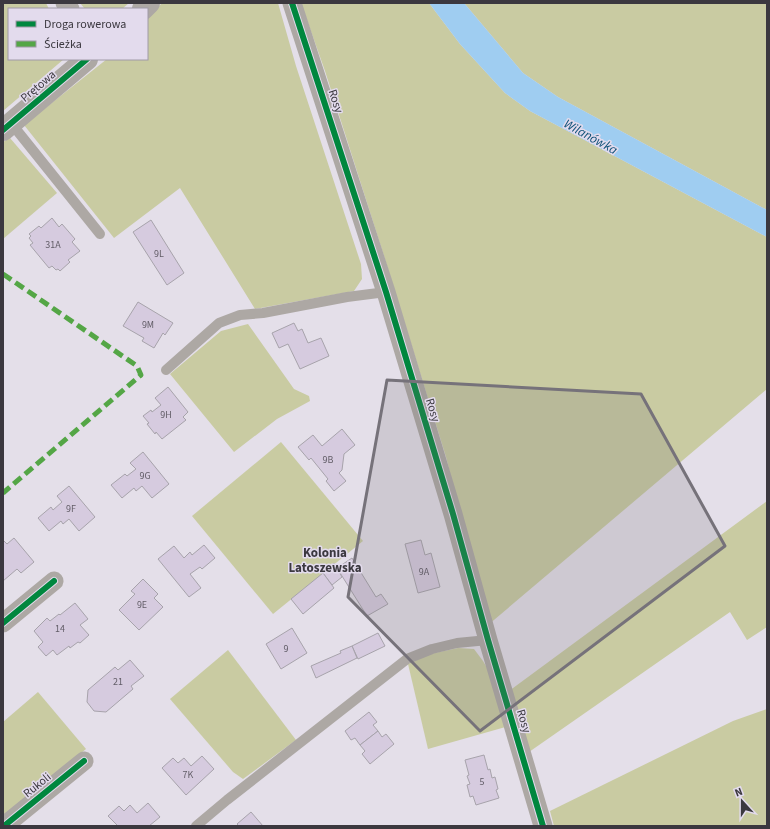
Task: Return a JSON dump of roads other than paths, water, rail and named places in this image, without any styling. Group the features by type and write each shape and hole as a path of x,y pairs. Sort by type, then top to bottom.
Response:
{"street":[{"name":"Rosy","path":"292,3 386,292 454,514 488,640 543,826"},
{"name":"Prętowa","path":"7,127 86,60"},
{"path":"3,623 54,581"},
{"name":"Rukoli","path":"4,826 84,761"}],"lane":[{"path":"7,127 100,234"},
{"path":"166,370 219,323 240,315 263,313 347,297 386,292"},
{"path":"196,826 407,658 451,644 488,640"}],"water":[{"name":"Wilanówka","path":"429,3 464,3 523,73 558,97 767,210 767,237 530,111 505,93 460,44"}],"district":[{"name":"Kolonia Latoszewska","path":"325,560"}]}
